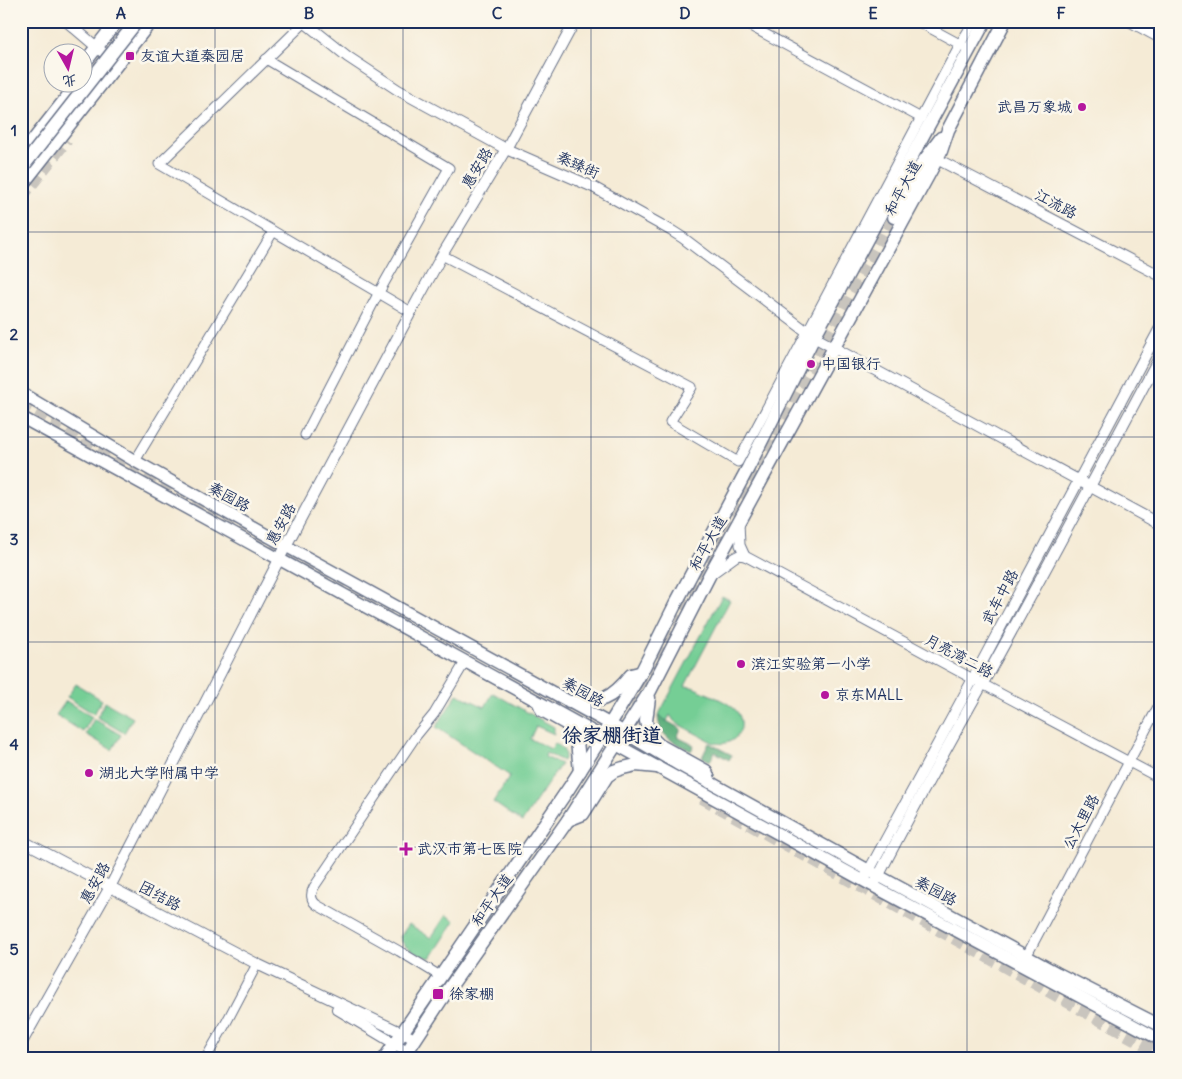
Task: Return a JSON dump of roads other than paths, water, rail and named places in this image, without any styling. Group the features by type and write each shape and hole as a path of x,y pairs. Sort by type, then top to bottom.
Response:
{"main road":[{"path":"92,54 118,21"},
{"path":"92,65 127,21"},
{"path":"21,169 137,21"},
{"path":"21,186 152,21"},
{"name":"和平大道","path":"385,1058 580,771 641,673 676,602 748,468 810,334 965,47 985,21"},
{"name":"和平大道","path":"405,1054 568,820 650,691 739,520 937,159 948,130 1005,21"},
{"path":"21,146 62,92"},
{"path":"21,156 71,92"},
{"path":"66,140 84,107"},
{"path":"894,217 923,162 948,130"},
{"name":"秦园路","path":"21,393 135,461 610,724 871,878 1161,1040"},
{"name":"秦园路","path":"21,417 656,767 1161,1026"},
{"path":"570,702 592,702 606,698 622,686 631,675 641,673"},
{"path":"650,691 646,721 652,738 659,745 706,771 710,782"},
{"path":"539,703 542,710 565,723 572,730 577,742 580,771"},
{"path":"568,820 583,814 608,776 614,771 636,765 656,767"}],"street":[{"path":"66,21 117,64"},
{"name":"惠安路","path":"21,1044 110,887 286,546 411,312 442,255 506,149 574,21"},
{"path":"741,21 921,118"},
{"path":"917,21 965,47"},
{"path":"442,255 692,386 670,422 738,462 810,334 921,118 965,47 974,21"},
{"path":"1128,21 1161,39"},
{"path":"304,22 159,164 411,312"},
{"name":"秦臻街","path":"304,22 382,80 506,149 593,187 672,231 810,334 1161,525"},
{"path":"266,59 449,168 378,294 305,436"},
{"name":"江流路","path":"937,159 1161,276"},
{"path":"135,461 273,232"},
{"name":"武车中路","path":"871,878 952,737 1078,480 1161,326"},
{"name":"武车中路","path":"978,682 1090,486 1161,354"},
{"path":"739,520 740,545 745,556"},
{"path":"709,576 735,556 745,556"},
{"name":"月亮湾二路","path":"745,556 1161,779"},
{"path":"440,976 399,950 317,905 311,894 416,736 434,714 465,662"},
{"name":"公太里路","path":"1026,956 1161,701"},
{"name":"团结路","path":"21,840 399,1038 415,1039"},
{"path":"206,1058 257,964"},
{"name":"团结路","path":"399,1038 405,1054"}],"tunnel":[{"path":"21,198 67,140"},
{"path":"666,769 648,751 638,730 637,707 643,683 894,217"},
{"path":"21,403 414,627"},
{"path":"702,798 1161,1054"}],"place":[{"name":"友谊大道秦园居","path":"130,56"},
{"name":"武昌万象城","path":"1082,107"},
{"name":"中国银行","path":"811,364"},
{"name":"滨江实验第一小学","path":"741,664"},
{"name":"京东MALL","path":"825,695"},
{"name":"湖北大学附属中学","path":"89,773"},
{"name":"武汉市第七医院","path":"406,849"},
{"name":"徐家棚","path":"438,994"}],"district":[{"name":"徐家棚街道","path":"612,735"}]}
